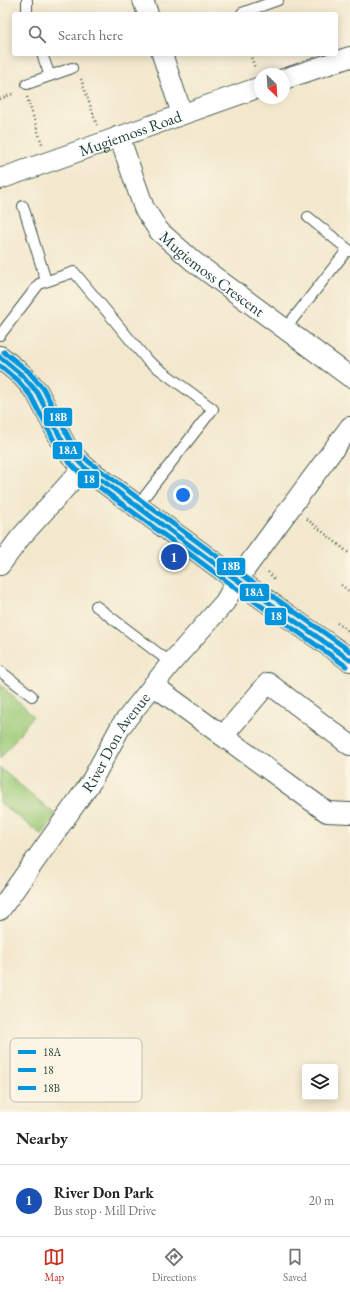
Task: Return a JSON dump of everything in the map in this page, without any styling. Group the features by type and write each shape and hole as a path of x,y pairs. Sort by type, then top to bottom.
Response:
{"street":[{"path":"143,0 147,12"},
{"path":"163,56 182,114"},
{"path":"290,77 350,57"},
{"name":"Mugiemoss Road","path":"0,179 254,90"},
{"name":"Mugiemoss Crescent","path":"111,139 144,208 159,231 193,261 350,377"},
{"path":"0,357 23,376 37,392 67,450 84,467 138,505 237,580 350,660"},
{"path":"237,580 293,507 350,428"},
{"path":"0,565 20,538 84,467"},
{"name":"River Don Avenue","path":"0,910 91,782 121,726 171,663 225,602 237,580"},
{"path":"223,736 268,683 350,745"},
{"path":"154,685 327,812 350,812"}],"lane":[{"path":"27,0 27,12"},
{"path":"243,12 255,4 278,0"},
{"path":"43,56 50,76"},
{"path":"26,87 50,76 76,71"},
{"path":"23,206 46,281"},
{"path":"285,328 349,250 308,217"},
{"path":"0,335 39,284 74,272 147,360 213,409 138,505"},
{"path":"96,606 171,663"},
{"path":"0,672 32,696"}],"path":[{"path":"76,71 111,139"},
{"path":"26,87 48,161"},
{"path":"0,99 18,92"},
{"path":"293,507 350,554"},
{"path":"342,585 350,592"}],"green space":[{"path":"0,684 33,716 0,759"},
{"path":"0,768 56,815 42,835 0,803"}],"transit line":[{"name":"18B","path":"4,352 28,371 43,388 73,446 89,462 241,574 350,651"},
{"name":"18A","path":"0,357 23,376 37,392 67,450 84,467 237,580 350,660"},
{"name":"18","path":"0,366 18,381 31,396 61,454 79,472 233,586 346,666"}],"place":[{"name":"River Don Park","path":"174,557"}]}
